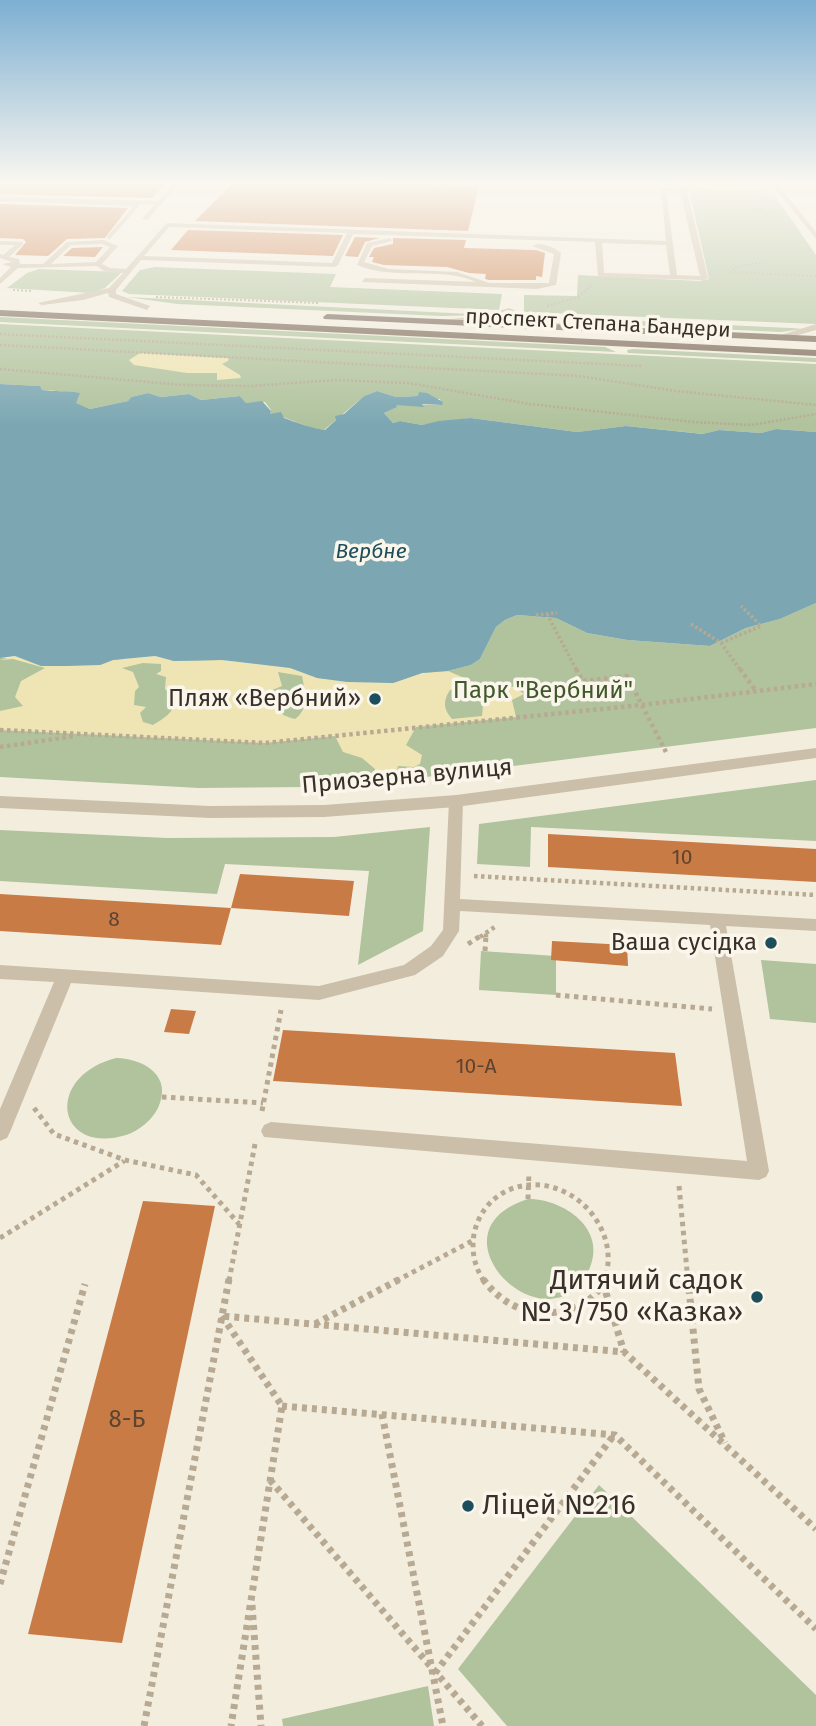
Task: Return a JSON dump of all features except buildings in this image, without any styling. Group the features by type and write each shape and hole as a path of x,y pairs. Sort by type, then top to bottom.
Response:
{"main road":[{"path":"28,303 94,306"},
{"path":"107,306 160,309"},
{"name":"проспект Степана Бандери","path":"0,313 816,353"},
{"name":"проспект Степана Бандери","path":"310,316 816,339"}],"street":[{"path":"780,337 816,327"},
{"name":"Приозерна вулиця","path":"0,802 210,812 324,811 456,801 816,753"}],"lane":[{"path":"0,264 16,267 99,264 108,270 129,271"},
{"path":"0,282 16,267 16,264"},
{"path":"41,303 83,298 112,290 135,264"},
{"path":"294,264 335,264"},
{"path":"362,264 381,270 470,276 488,285"},
{"path":"365,280 552,285 556,264"},
{"path":"600,264 601,275 674,278 705,276 702,264"},
{"path":"672,264 674,278"},
{"path":"509,310 512,286"},
{"path":"112,290 112,295 147,308"},
{"path":"433,321 482,318 509,310 523,317 574,328"},
{"path":"0,972 319,993 410,970 437,951 451,931 456,801"},
{"path":"452,905 816,925"},
{"path":"263,1126 760,1171 718,920"},
{"path":"0,1132 65,976"}],"path":[{"path":"756,264 735,267 731,272 816,276"},
{"path":"0,334 642,366"},
{"path":"0,345 579,376 676,391 816,405"},
{"path":"0,369 183,386 251,386 337,380 408,383 530,404 751,425 816,414"},
{"path":"721,643 761,626 741,606"},
{"path":"536,615 557,613"},
{"path":"547,614 583,681 626,676 667,754"},
{"path":"691,624 721,643 756,691"},
{"path":"0,730 265,743 641,705 816,684"},
{"path":"0,747 86,734"},
{"path":"653,756 680,753"},
{"path":"453,875 816,895"},
{"path":"485,951 486,933"},
{"path":"556,995 733,1011"},
{"path":"144,1726 222,1315 263,1126 263,1103 283,1000"},
{"path":"19,1087 54,1134 125,1160 196,1175 240,1225"},
{"path":"162,1097 263,1103"},
{"path":"0,1238 125,1160"},
{"path":"677,1164 699,1389 727,1447"},
{"path":"528,1185 546,1185 568,1191 593,1212 609,1241 610,1263 603,1283 590,1300 570,1312 547,1315 523,1311 502,1300 485,1283 475,1263 472,1241 477,1220 488,1203 505,1191 528,1185"},
{"path":"315,1324 472,1241"},
{"path":"603,1283 624,1352 816,1529"},
{"path":"0,1584 85,1284"},
{"path":"222,1315 624,1352"},
{"path":"222,1315 282,1406 231,1726"},
{"path":"282,1406 615,1434 816,1629"},
{"path":"382,1414 435,1673 443,1726"},
{"path":"435,1673 615,1434"},
{"path":"270,1479 482,1726"},
{"path":"252,1596 261,1726"}],"green space":[{"path":"706,264 816,264 816,324 524,312 524,295 577,296 578,275 699,281 709,279"},
{"path":"155,267 336,274 330,287 502,294 499,310 129,294 122,291 140,270"},
{"path":"39,269 122,272 105,288 91,293 7,288 27,273"},
{"path":"127,297 491,315 441,316 177,304"},
{"path":"530,316 803,329 781,332 608,324"},
{"path":"0,317 605,347 616,352 0,322"},
{"path":"0,324 816,364 816,432 776,429 761,433 719,430 704,434 626,426 577,432 471,418 422,425 400,421 393,423 384,413 396,407 394,404 442,405 440,399 434,399 426,393 396,397 377,391 364,396 324,430 270,414 271,410 265,402 246,403 240,396 201,400 189,394 161,397 148,393 131,397 128,401 90,409 75,403 79,393 42,390 39,386 0,384"},
{"path":"627,350 816,358 816,362 628,353"},
{"name":"Парк \"Вербний\"","path":"816,603 816,728 394,781 307,787 199,788 0,777 0,658 222,660 317,678 448,671 471,665 480,659 496,627 517,615 556,618 587,633 627,640 710,646 746,628 780,619"},
{"path":"816,780 816,841 531,827 530,867 477,864 479,824"},
{"path":"430,827 423,931 358,965 369,871 225,864 217,894 0,881 0,830 167,838 334,837"},
{"path":"481,951 556,956 556,995 479,990"},
{"path":"761,960 816,964 816,1023 770,1019"},
{"path":"116,1058 137,1062 154,1071 162,1087 158,1108 145,1124 126,1135 103,1138 85,1134 73,1125 68,1112 69,1096 77,1081 93,1068"},
{"path":"528,1199 555,1204 579,1219 588,1230 593,1242 589,1270 570,1292 547,1299 524,1293 504,1278 490,1258 487,1236 499,1215"},
{"path":"599,1485 816,1695 816,1726 507,1726 458,1669"},
{"path":"428,1686 434,1726 283,1726 282,1719"}],"sand":[{"path":"140,353 229,358 222,364 241,378 217,380 217,373 187,373 134,365 129,360"},
{"name":"Пляж «Вербний»","path":"15,656 100,665 113,660 155,656 174,661 222,660 290,668 317,678 393,683 422,673 448,671 476,683 515,687 524,694 512,700 516,717 416,727 406,745 422,755 420,764 414,767 398,766 394,781 374,782 375,769 362,758 343,752 335,736 265,743 0,730 0,711 23,706 15,697 21,681 45,668 13,659 0,660","holes":["143,663 161,664 161,671 156,674 166,677 165,689 176,699 171,711 153,725 143,722 140,713 146,707 134,705 135,691 139,687 133,672 122,668","278,672 302,676 305,705 295,719 280,713 272,702 270,691 282,686","462,686 482,688 482,716 452,719 445,705 450,690"]}],"water":[{"name":"Вербне","path":"0,384 40,386 42,390 80,393 76,403 90,409 128,401 131,397 148,393 161,397 189,394 201,400 240,396 246,403 262,401 271,411 270,414 281,412 284,418 325,430 336,420 335,416 344,414 364,396 377,391 396,397 427,393 443,402 442,405 422,404 424,407 396,405 397,407 384,413 393,423 400,421 422,425 471,418 577,432 626,426 703,434 719,430 761,433 776,429 816,432 816,603 780,619 746,628 710,646 627,640 587,633 556,618 517,615 496,627 480,659 471,665 448,671 422,673 393,683 317,678 290,668 222,660 174,661 155,656 113,660 100,665 41,666 15,656 0,658"}],"place":[{"name":"Пляж «Вербний»","path":"375,699"},
{"name":"Ваша сусідка","path":"771,943"},
{"name":"Дитячий садок № 3/750 «Казка»","path":"757,1297"},
{"name":"Ліцей №216","path":"468,1506"}]}
